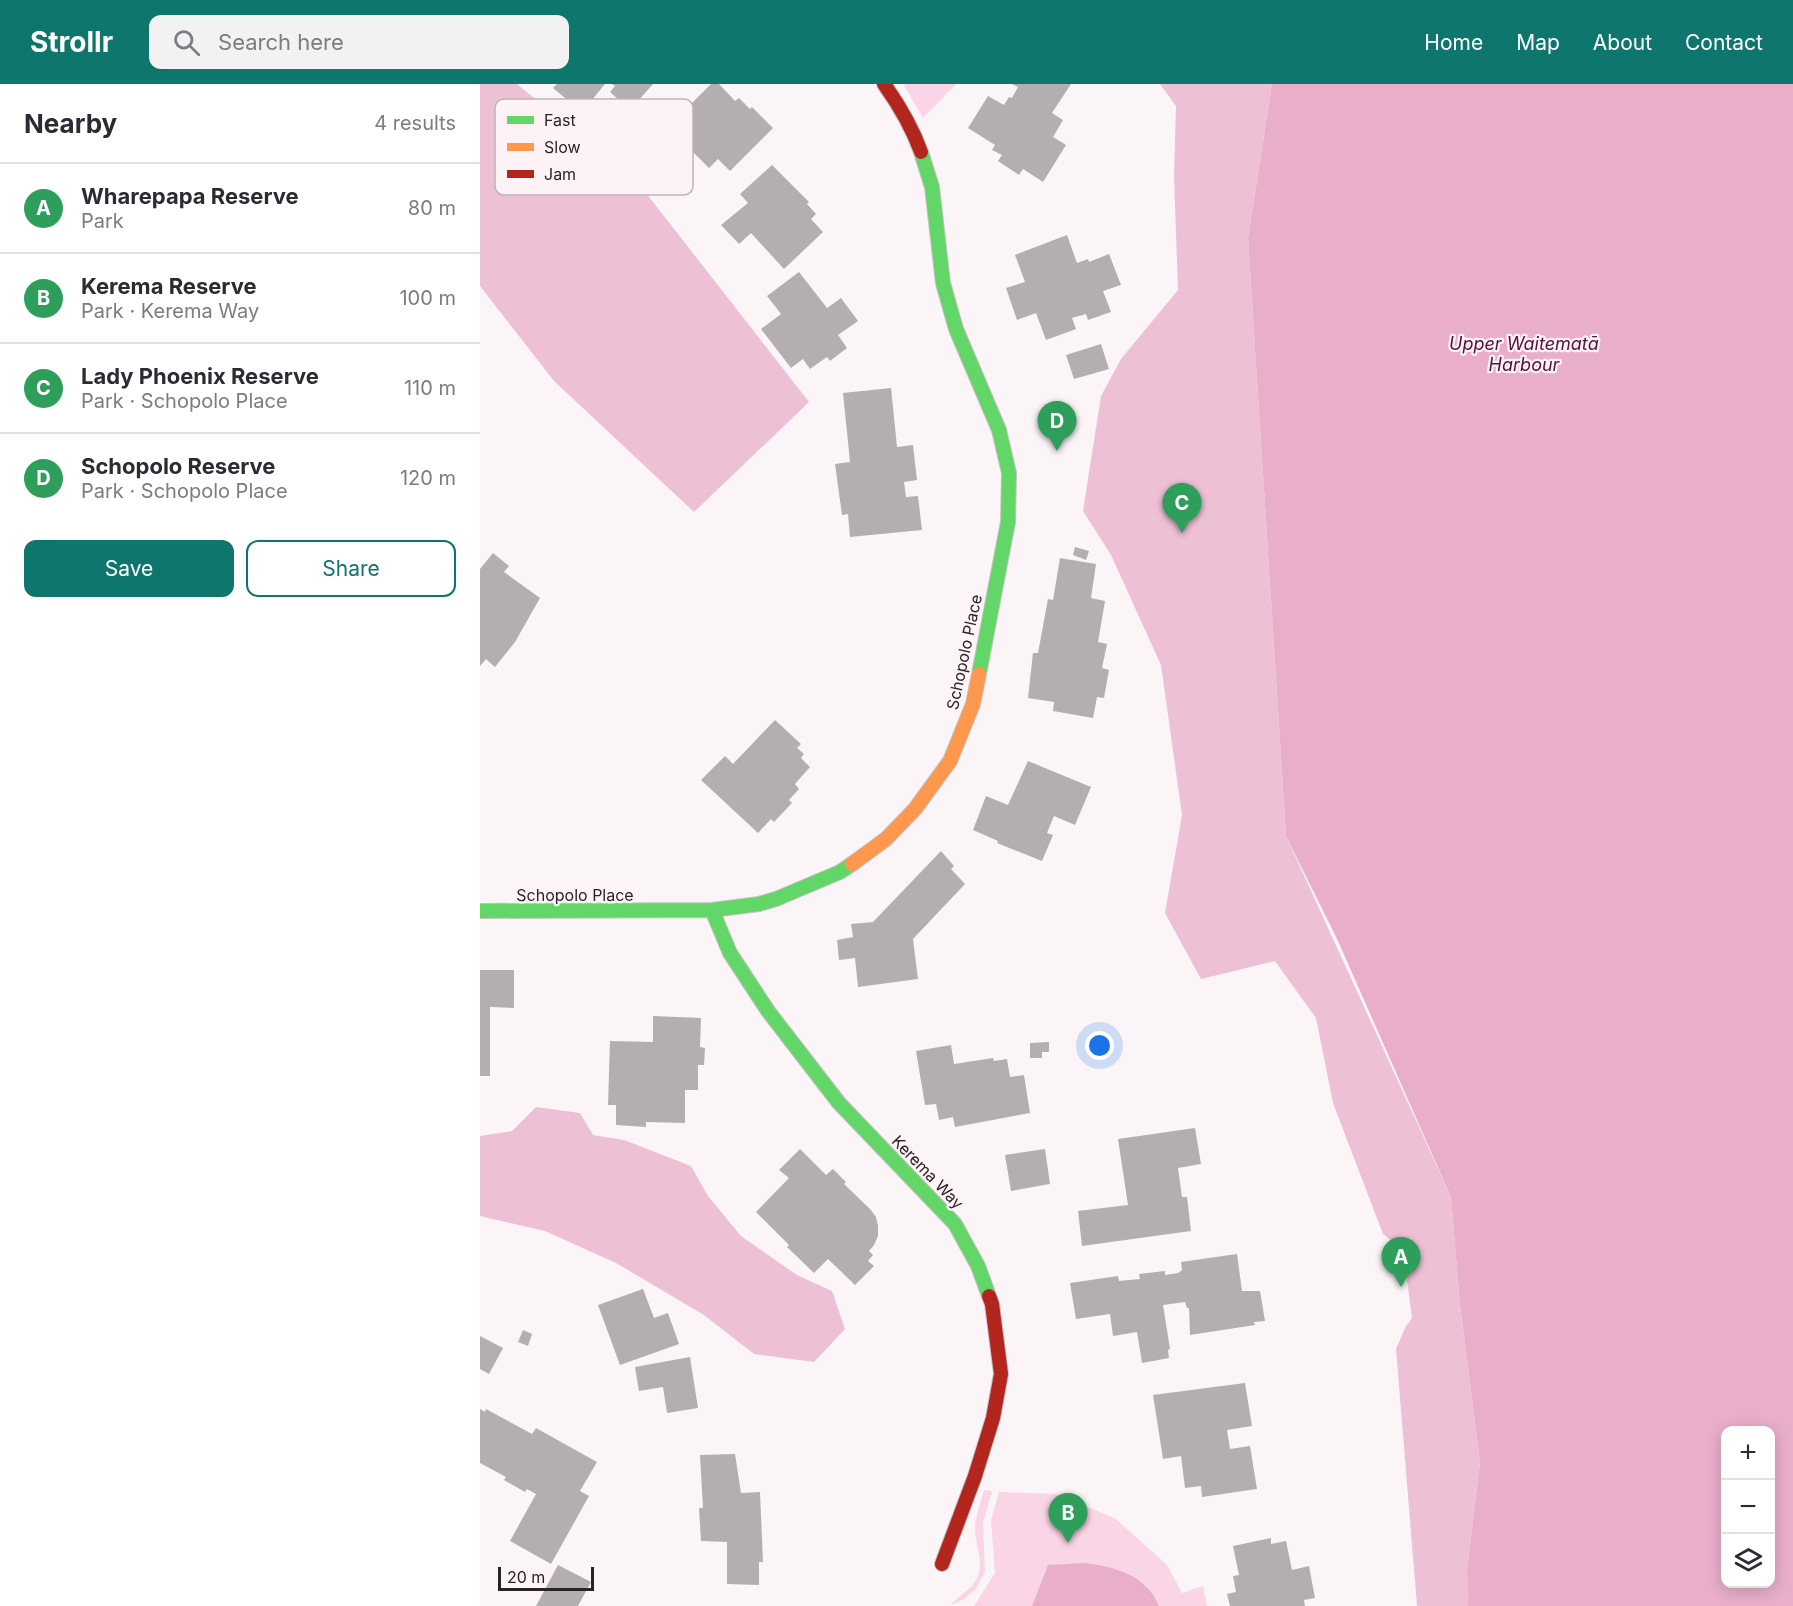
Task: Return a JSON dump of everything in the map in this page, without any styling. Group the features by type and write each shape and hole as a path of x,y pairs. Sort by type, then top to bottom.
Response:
{"street":[{"name":"Schopolo Place","path":"480,911 712,910 759,904 786,896 840,872 885,839 915,809 950,761 973,704 1008,522 1009,473 999,430 956,329 943,283 932,187 915,135 884,84"},
{"name":"Kerema Way","path":"712,910 730,953 768,1011 839,1103 954,1224 978,1266 992,1304 1001,1374 993,1418 975,1476 942,1564"}],"shaded area":[{"path":"480,84 517,84 535,99 495,99 495,195 648,195 809,402 694,512 554,381 480,286"},
{"path":"903,84 956,84 923,118"},
{"path":"1160,84 1272,84 1248,238 1286,836 1451,1197 1460,1305 1480,1462 1467,1570 1468,1606 1417,1606 1396,1349 1412,1318 1403,1249 1383,1234 1333,1103 1316,1018 1275,961 1201,979 1165,913 1182,815 1161,665 1111,555 1083,511 1101,396 1121,359 1178,290 1174,177 1176,106"},
{"path":"536,1107 580,1113 593,1135 624,1140 691,1166 708,1196 741,1236 797,1275 832,1291 845,1329 814,1362 754,1354 704,1315 616,1263 545,1231 480,1216 480,1136 512,1131"},
{"path":"984,1490 992,1491 983,1523 985,1572 976,1589 964,1599 951,1605 972,1586 979,1572 980,1559 975,1527"},
{"path":"999,1492 1058,1494 1116,1519 1167,1565 1182,1593 1203,1586 1207,1606 974,1606 995,1573 991,1520"}],"water":[{"name":"Upper Waitematā Harbour","path":"1272,84 1793,84 1793,1606 1468,1606 1467,1570 1480,1462 1460,1305 1451,1197 1338,941 1286,836 1248,238"},
{"path":"1084,1563 1128,1574 1154,1595 1159,1606 1032,1606 1048,1565"}],"building":[{"path":"557,84 605,84 593,99 566,99 553,88"},
{"path":"612,84 653,84 640,99 618,99 610,92 615,86"},
{"path":"711,84 719,84 735,101 739,98 750,109 752,107 773,128 730,171 718,159 709,168 693,152 693,102"},
{"path":"1012,84 1071,84 1052,113 1063,120 1053,137 1066,145 1043,182 1023,169 1019,175 998,161 1002,155 992,150 995,145 968,128 988,96 1004,105 1009,97 1012,98 1018,87"},
{"path":"772,165 809,202 807,204 816,214 811,219 823,232 784,269 751,233 739,244 721,225 748,203 740,194"},
{"path":"1067,235 1077,263 1088,259 1089,262 1109,254 1121,285 1103,291 1111,312 1088,320 1086,314 1072,318 1076,329 1046,340 1036,313 1017,320 1006,288 1025,282 1015,255"},
{"path":"799,272 827,308 841,298 858,321 838,335 847,348 830,361 827,357 810,369 803,359 791,368 761,329 781,314 767,296"},
{"path":"1101,344 1109,369 1074,379 1066,355"},
{"path":"891,388 897,447 913,445 917,480 904,482 906,497 918,496 922,530 850,537 848,514 842,515 835,464 850,462 843,393"},
{"path":"1075,547 1089,551 1086,560 1073,555"},
{"path":"493,553 509,566 504,572 540,598 515,642 495,667 486,659 480,666 480,569"},
{"path":"1060,558 1096,564 1091,598 1105,601 1098,642 1107,644 1102,668 1109,670 1104,698 1097,697 1093,718 1053,711 1054,702 1028,698 1033,653 1038,653 1048,599 1053,600"},
{"path":"775,720 801,744 797,748 804,754 801,758 810,767 795,784 799,789 789,800 792,803 774,822 771,819 758,833 701,780 725,756 733,764"},
{"path":"1028,761 1091,787 1075,825 1054,816 1047,833 1053,835 1042,861 997,843 998,841 973,830 986,796 1008,805"},
{"path":"941,851 954,866 951,869 965,884 913,939 918,979 858,987 855,958 839,960 837,940 853,937 851,924 873,922"},
{"path":"480,970 514,970 514,1008 490,1007 490,1076 480,1076"},
{"path":"653,1016 701,1018 700,1047 705,1048 704,1065 698,1065 698,1090 685,1090 685,1123 646,1122 646,1127 616,1125 616,1105 608,1105 610,1041 653,1042"},
{"path":"1049,1042 1049,1052 1042,1052 1042,1058 1030,1058 1030,1043"},
{"path":"951,1045 954,1064 993,1058 994,1061 1007,1059 1010,1077 1024,1075 1030,1113 955,1127 953,1117 939,1120 936,1104 925,1105 916,1051"},
{"path":"1195,1128 1201,1164 1178,1168 1182,1197 1187,1197 1191,1231 1082,1246 1078,1211 1128,1205 1118,1139"},
{"path":"800,1149 826,1175 833,1169 846,1182 844,1184 876,1217 878,1236 869,1251 873,1255 868,1261 874,1266 855,1285 828,1259 814,1273 756,1212 789,1178 779,1170"},
{"path":"1045,1149 1050,1184 1011,1191 1005,1155"},
{"path":"1237,1254 1242,1291 1260,1291 1265,1321 1254,1322 1255,1325 1190,1335 1189,1308 1185,1302 1163,1305 1170,1349 1168,1350 1169,1358 1142,1363 1137,1332 1113,1336 1110,1314 1076,1319 1070,1283 1118,1276 1119,1281 1140,1279 1139,1274 1165,1271 1165,1275 1178,1273 1182,1270 1181,1262"},
{"path":"643,1289 654,1318 668,1313 679,1344 620,1365 598,1305"},
{"path":"523,1330 532,1334 528,1346 518,1342"},
{"path":"480,1336 503,1348 489,1374 480,1369"},
{"path":"690,1357 698,1408 667,1413 663,1387 639,1391 635,1367"},
{"path":"1245,1383 1252,1426 1227,1430 1230,1449 1250,1446 1257,1489 1202,1497 1201,1486 1185,1488 1181,1456 1163,1459 1153,1395"},
{"path":"480,1409 485,1412 486,1409 532,1434 536,1428 597,1462 580,1491 589,1496 551,1564 510,1541 536,1494 527,1489 525,1492 504,1480 506,1477 480,1463"},
{"path":"735,1454 741,1493 760,1492 763,1562 759,1562 759,1585 727,1584 727,1542 701,1541 699,1508 703,1508 700,1455"},
{"path":"1271,1538 1271,1544 1286,1541 1292,1570 1309,1566 1315,1598 1304,1600 1305,1606 1230,1606 1227,1594 1236,1592 1233,1576 1239,1575 1233,1546"},
{"path":"558,1565 591,1582 578,1606 536,1606"}],"traffic: fast":[{"path":"921,152 932,187 943,283 956,329 999,430 1009,473 1008,522 979,674"},
{"path":"480,911 712,910 759,904 776,899 840,872 852,864"},
{"path":"712,910 730,953 768,1011 839,1103 955,1224 978,1266 989,1296"}],"traffic: slow":[{"path":"852,864 886,839 915,809 950,761 973,704 979,674"}],"traffic: jam":[{"path":"884,84 905,116 921,152"},
{"path":"942,1564 975,1476 993,1418 1001,1374 989,1296"}],"place":[{"name":"Schopolo Reserve","path":"1057,451"},
{"name":"Lady Phoenix Reserve","path":"1182,533"},
{"name":"Wharepapa Reserve","path":"1401,1287"},
{"name":"Kerema Reserve","path":"1068,1543"}]}
